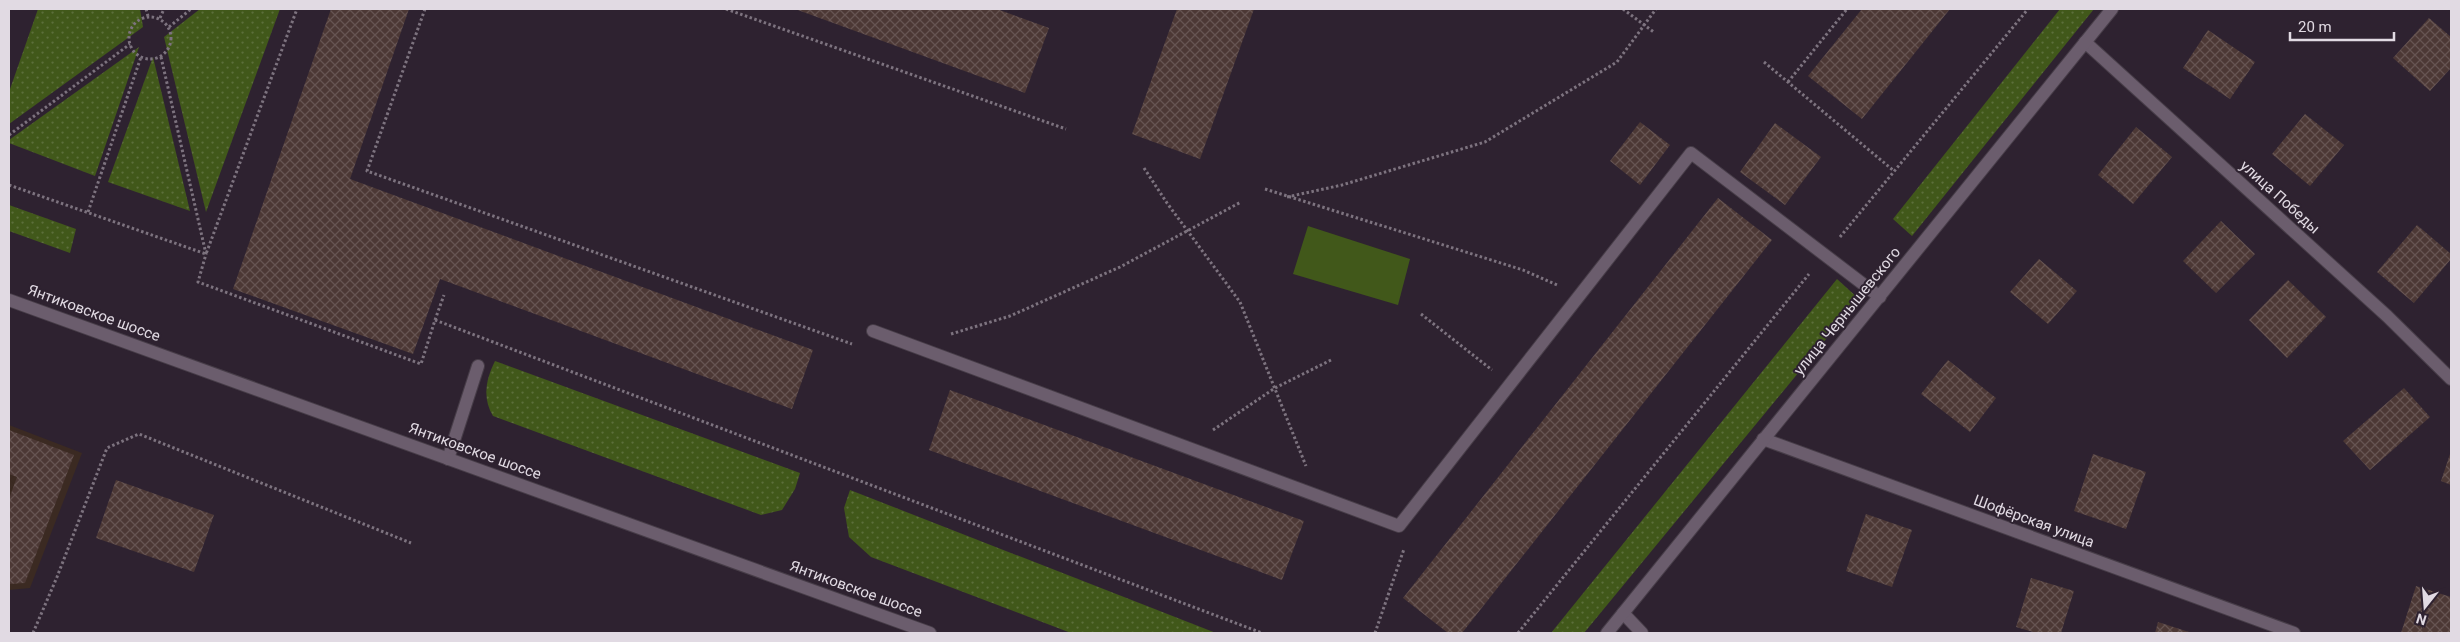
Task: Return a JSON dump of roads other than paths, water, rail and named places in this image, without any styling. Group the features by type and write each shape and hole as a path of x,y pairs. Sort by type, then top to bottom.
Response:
{"street":[{"name":"улица Чернышевского","path":"1607,633 2112,9"},
{"name":"улица Победы","path":"2085,42 2387,316 2451,379"},
{"path":"873,331 1399,526 1691,153 1880,297"},
{"name":"Янтиковское шоссе","path":"9,300 930,633"},
{"path":"448,459 478,366"},
{"name":"Шофёрская улица","path":"1763,439 2294,633"},
{"path":"1623,613 1642,633"}]}
